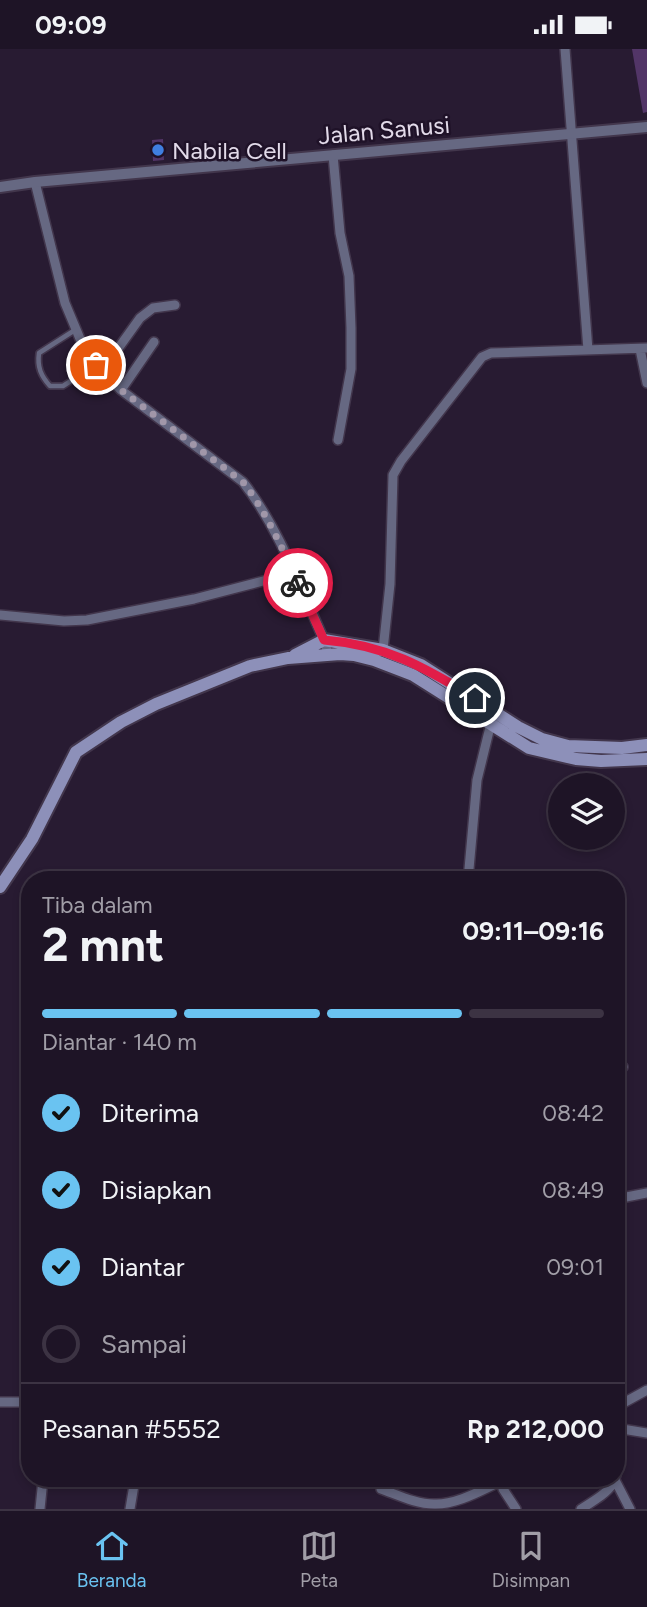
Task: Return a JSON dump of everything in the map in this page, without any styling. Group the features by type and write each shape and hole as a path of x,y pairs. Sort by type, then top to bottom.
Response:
{"main road":[{"path":"288,659 324,640 383,650 421,665 518,727 542,739 568,746 622,748 647,745"},
{"path":"0,887 32,839 76,752 121,722 156,704 250,666 340,654 364,658 413,675 529,748 601,761 647,759"}],"street":[{"path":"565,49 588,351"},
{"name":"Jalan Sanusi","path":"0,187 647,127"},
{"path":"333,155 340,233 349,276 351,328 351,369 338,440"},
{"path":"35,182 65,303 75,331 99,368 121,390 243,482 264,512 294,573 328,655"},
{"path":"99,368 147,310 175,305"},
{"path":"121,390 154,342"},
{"path":"383,650 390,584 393,484 396,468 484,355 644,348 647,383"},
{"path":"0,615 64,621 87,619 194,599 294,573"},
{"path":"469,871 477,780 491,723"},
{"path":"625,1197 647,1193"},
{"path":"625,1403 647,1390"},
{"path":"0,1402 21,1402"},
{"path":"625,1429 647,1433"},
{"path":"40,1509 42,1487"},
{"path":"130,1509 134,1487"},
{"path":"381,1489 416,1501 436,1504 460,1499 488,1487"},
{"path":"581,1509 595,1505 612,1487"},
{"path":"619,1487 630,1509"},
{"path":"503,1489 516,1509"}],"lane":[{"path":"75,331 39,353 37,362 42,376 50,386 63,386 99,368"}],"building":[{"path":"632,49 647,49 647,112 643,113"},
{"name":"Nabila Cell","path":"163,139 164,160 153,161 152,140"}],"way so far":[{"path":"96,365 116,387 243,482 270,523 298,583"}],"place":[{"name":"Nabila Cell","path":"158,150"}],"route":[{"path":"298,583 324,640 383,650 421,665 475,698"}]}
